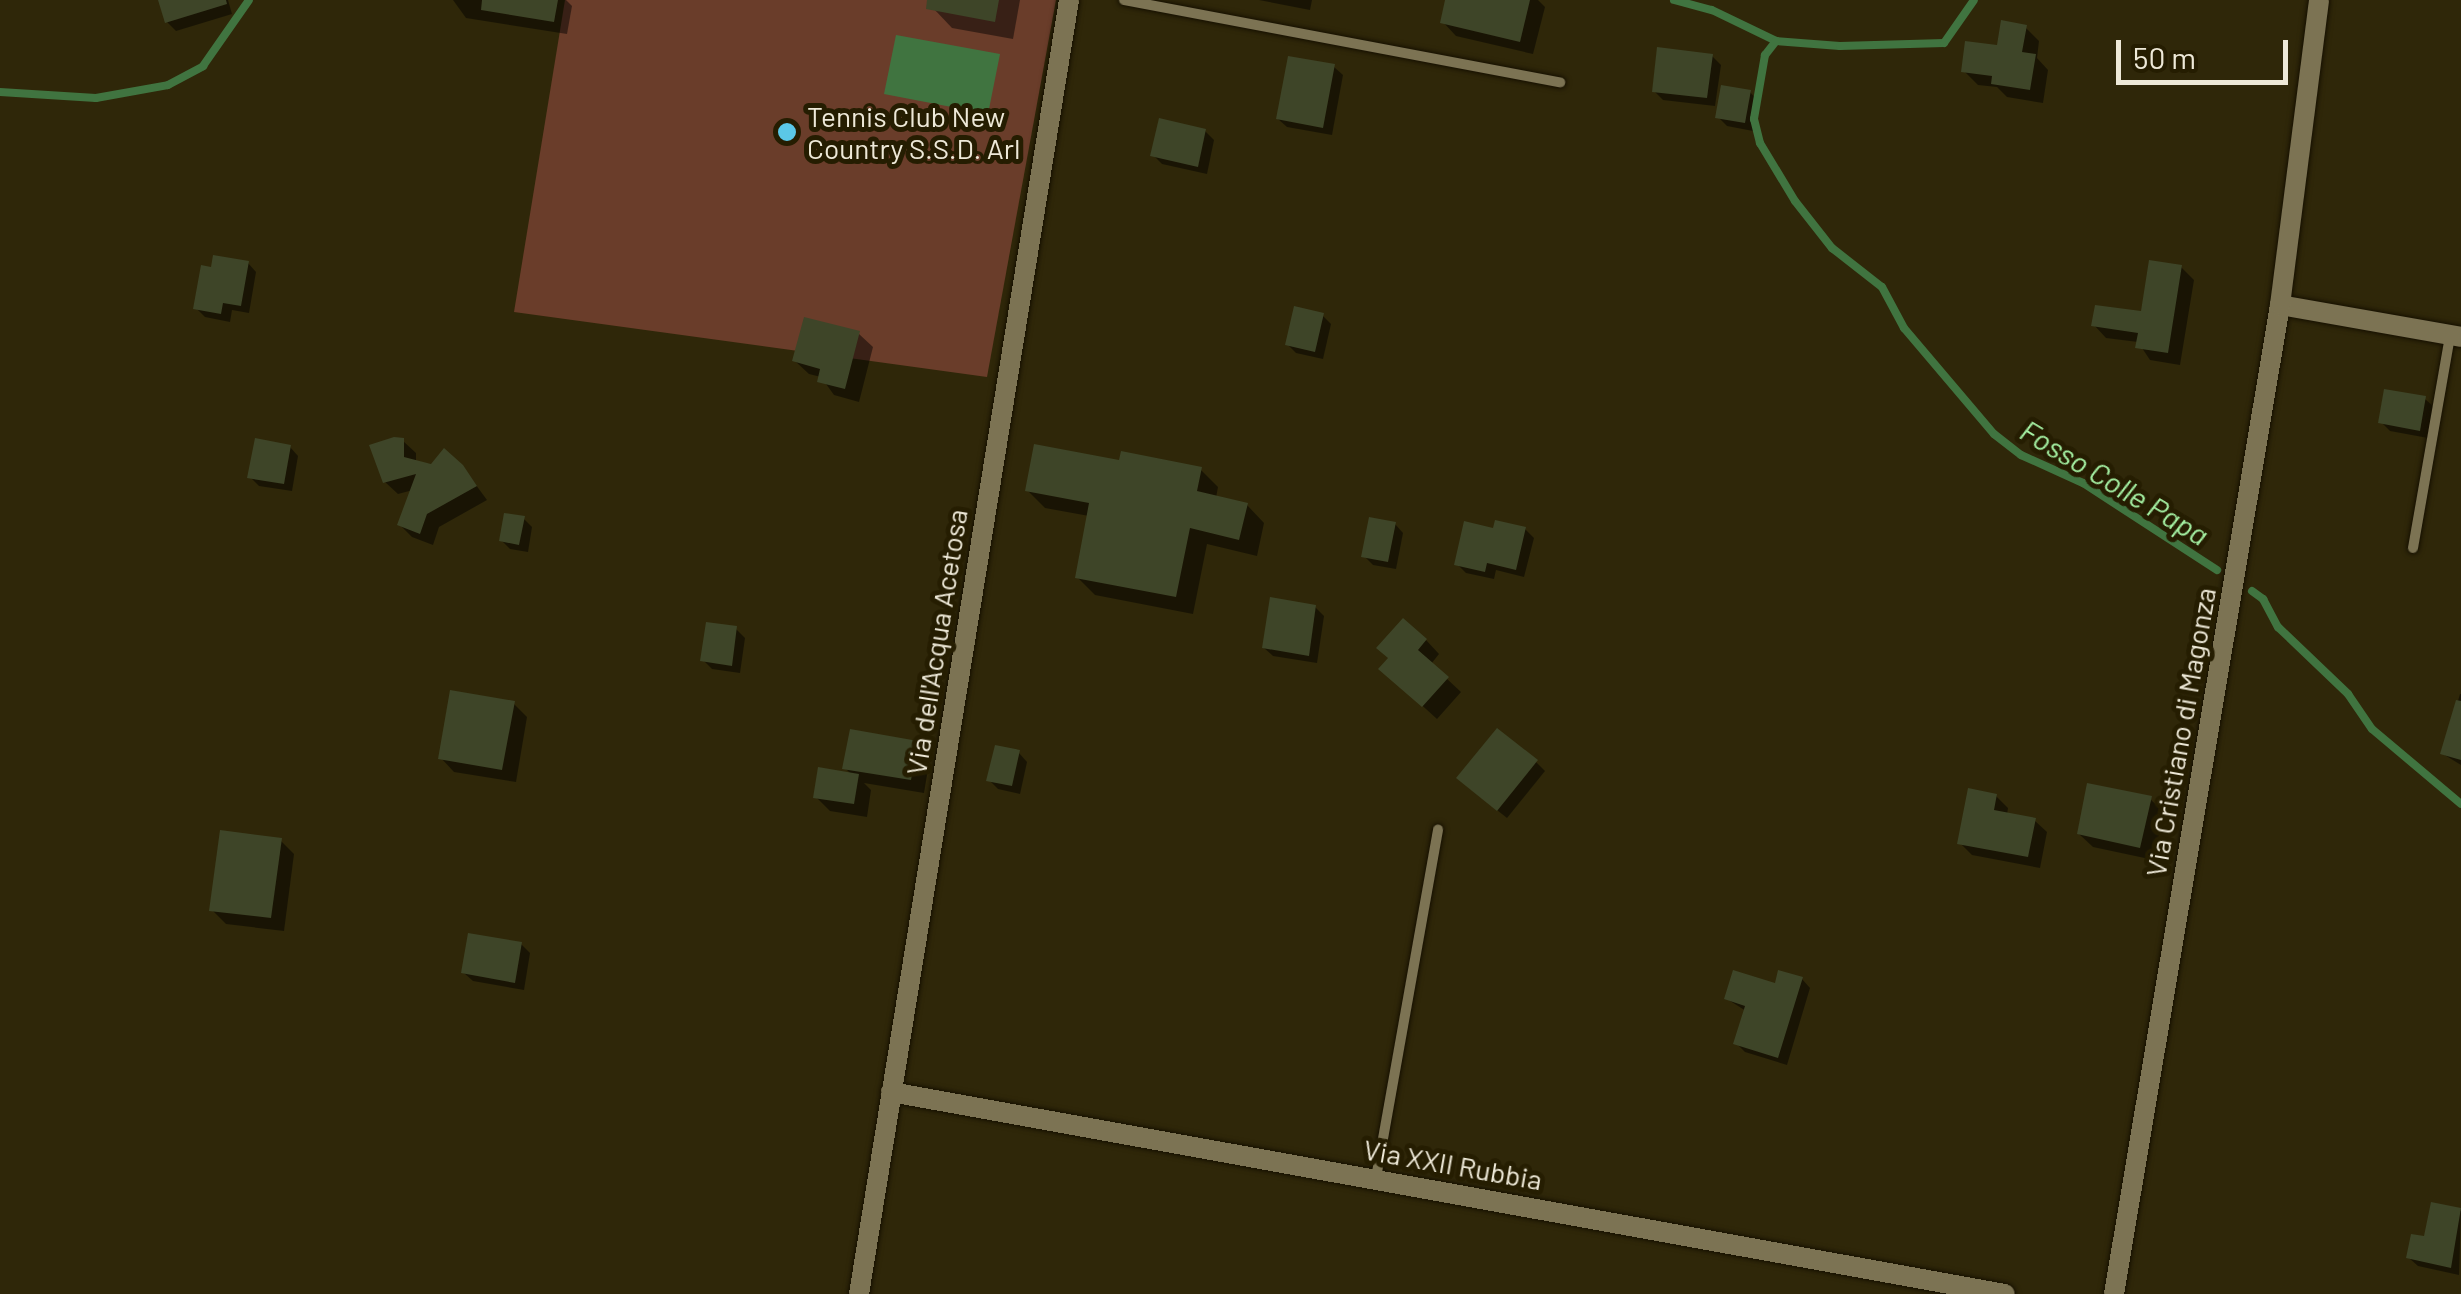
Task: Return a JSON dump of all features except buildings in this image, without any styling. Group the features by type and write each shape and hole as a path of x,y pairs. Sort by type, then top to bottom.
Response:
{"street":[{"name":"Via dell'Acqua Acetosa","path":"859,1294 1069,0"},
{"name":"Via Cristiano di Magonza","path":"2114,1294 2280,305 2319,0"},
{"path":"2280,305 2456,336"},
{"name":"Via XXII Rubbia","path":"891,1092 2005,1294"}],"lane":[{"path":"1124,0 1560,82"},
{"path":"2413,548 2456,336"},
{"path":"1376,1178 1438,829"}],"shaded area":[{"name":"Tennis Club New Country S.S.D. Arl","path":"565,0 1056,0 987,377 514,312"},
{"path":"896,35 1000,54 988,114 884,94"}],"waterway":[{"path":"0,92 96,98 168,85 203,66 249,0"},
{"path":"1674,0 1712,10 1776,41 1840,46 1944,43 1974,0"},
{"name":"Fosso Colle Papa","path":"1776,41 1765,55 1754,119 1760,143 1795,201 1832,248 1882,287 1904,328 1994,434 2021,455 2083,483 2217,570"},
{"name":"Fosso Colle Papa","path":"2252,591 2263,599 2278,627 2348,694 2372,729 2461,804"}],"place":[{"name":"Tennis Club New Country S.S.D. Arl","path":"787,132"}]}
